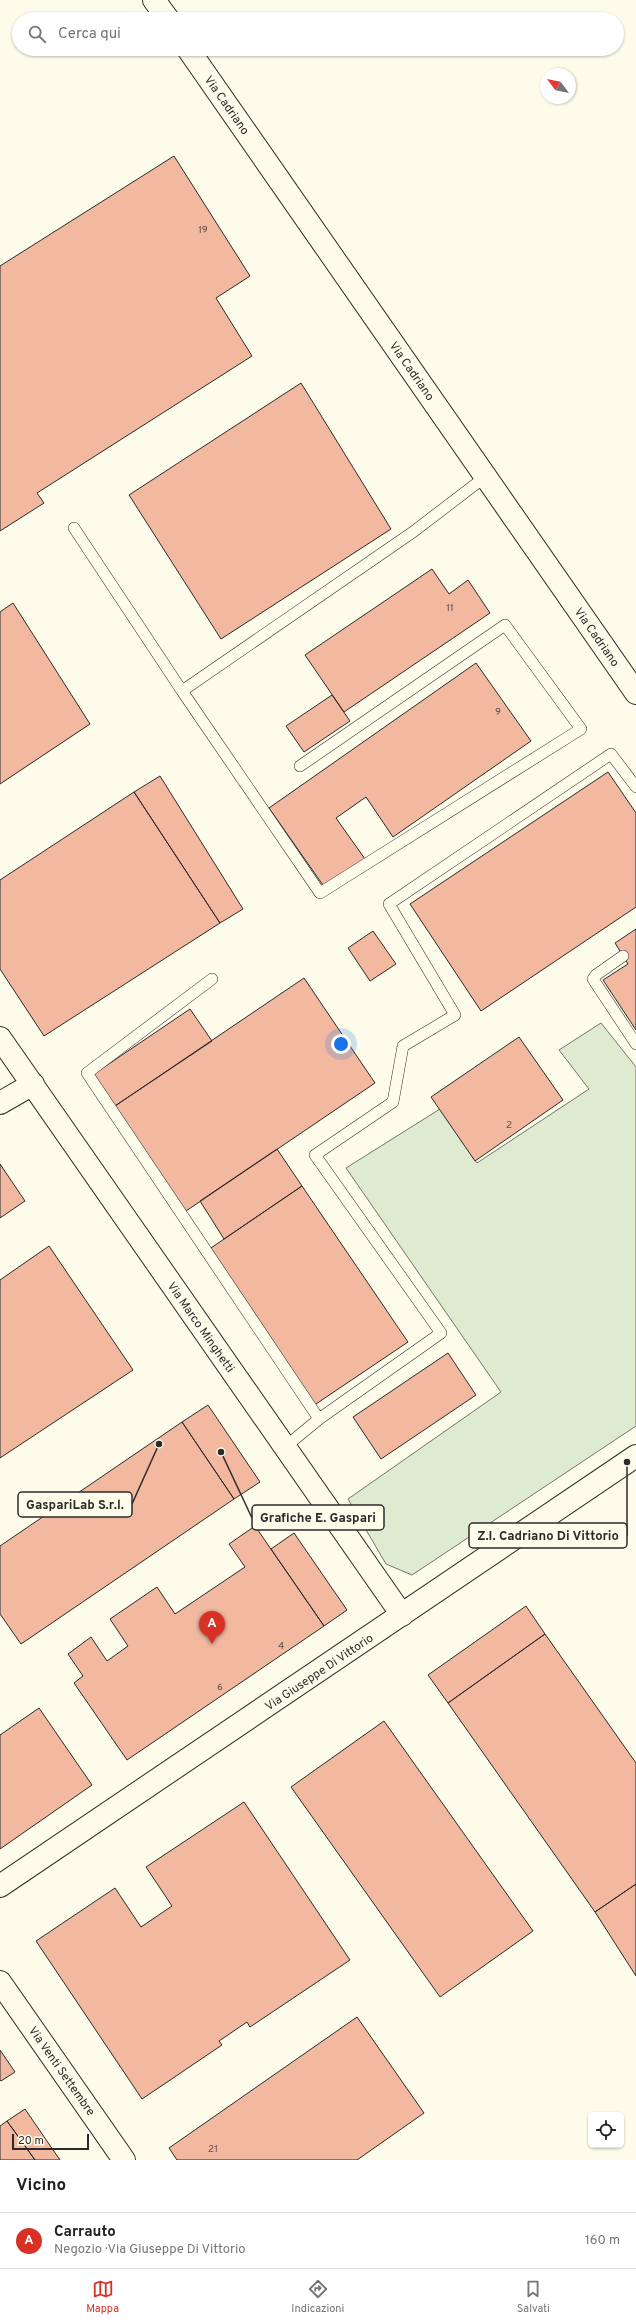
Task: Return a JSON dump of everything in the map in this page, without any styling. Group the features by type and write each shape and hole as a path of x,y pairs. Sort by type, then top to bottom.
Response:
{"street":[{"path":"154,0 163,12"},
{"name":"Via Cadriano","path":"193,56 636,692"},
{"name":"Via Marco Minghetti","path":"0,1038 402,1615"},
{"path":"0,1103 33,1084"},
{"name":"Via Giuseppe Di Vittorio","path":"0,1886 636,1456"},
{"name":"Via Venti Settembre","path":"0,1982 124,2160"}],"lane":[{"path":"182,691 413,532 485,477"},
{"path":"74,528 182,691 320,893 581,729 505,625 300,766"},
{"path":"285,1447 319,1419 441,1333 314,1155 393,1102 403,1046 456,1015 389,904 611,754 636,787"},
{"path":"623,956 594,976 593,979 636,1044"},
{"path":"212,979 87,1074 319,1419"}],"green space":[{"path":"601,1023 636,1067 636,1426 412,1575 386,1564 348,1499 501,1392 346,1168 440,1109 477,1163 589,1089 559,1050"}],"building":[{"path":"174,156 250,276 216,298 252,356 37,493 44,503 0,531 0,266"},
{"path":"301,383 391,529 221,639 129,495"},
{"path":"432,569 449,594 468,580 490,613 344,712 305,655"},
{"path":"13,603 90,724 0,784 0,612"},
{"path":"476,663 531,741 393,837 366,797 336,818 365,859 325,888 269,808"},
{"path":"332,695 350,721 304,752 286,726"},
{"path":"608,772 636,813 636,907 481,1011 410,904"},
{"path":"160,776 243,909 220,923 134,792"},
{"path":"134,792 220,923 44,1036 0,969 0,880"},
{"path":"636,929 636,1030 603,980 628,964 615,943"},
{"path":"373,931 396,964 370,981 348,948"},
{"path":"304,978 375,1083 183,1213 112,1108"},
{"path":"190,1009 212,1041 112,1108 91,1076"},
{"path":"519,1037 563,1100 475,1161 431,1097"},
{"path":"277,1149 302,1186 224,1239 200,1201"},
{"path":"0,1164 25,1201 0,1218"},
{"path":"302,1186 408,1342 313,1406 208,1250"},
{"path":"49,1246 133,1370 0,1458 0,1280"},
{"path":"448,1353 476,1395 381,1459 353,1417"},
{"path":"208,1405 260,1482 234,1499 182,1422"},
{"path":"182,1422 234,1499 21,1644 0,1614 0,1546"},
{"path":"255,1526 324,1626 127,1760 74,1683 83,1676 68,1654 91,1637 107,1661 128,1646 110,1619 157,1587 175,1614 245,1567 229,1544"},
{"path":"294,1533 347,1610 324,1626 271,1549"},
{"path":"526,1606 545,1634 448,1703 428,1675"},
{"path":"545,1634 636,1763 636,1884 595,1912 448,1703"},
{"path":"39,1708 92,1785 0,1849 0,1735"},
{"path":"384,1721 533,1931 440,1997 291,1787"},
{"path":"244,1802 350,1960 250,2027 247,2022 219,2041 222,2045 142,2099 36,1941 115,1888 141,1927 172,1906 146,1867"},
{"path":"636,1884 636,1976 595,1912"},
{"path":"357,2017 424,2113 357,2160 177,2160 169,2148"},
{"path":"0,2050 15,2072 1,2081 0,2080"},
{"path":"25,2109 60,2160 35,2160 7,2121"},
{"path":"7,2121 35,2160 0,2160 0,2126"}],"place":[{"name":"GaspariLab S.r.l.","path":"159,1444"},
{"name":"Grafiche E. Gaspari","path":"221,1452"},
{"name":"Z.I. Cadriano Di Vittorio","path":"627,1462"},
{"name":"Carrauto","path":"212,1644"}]}
